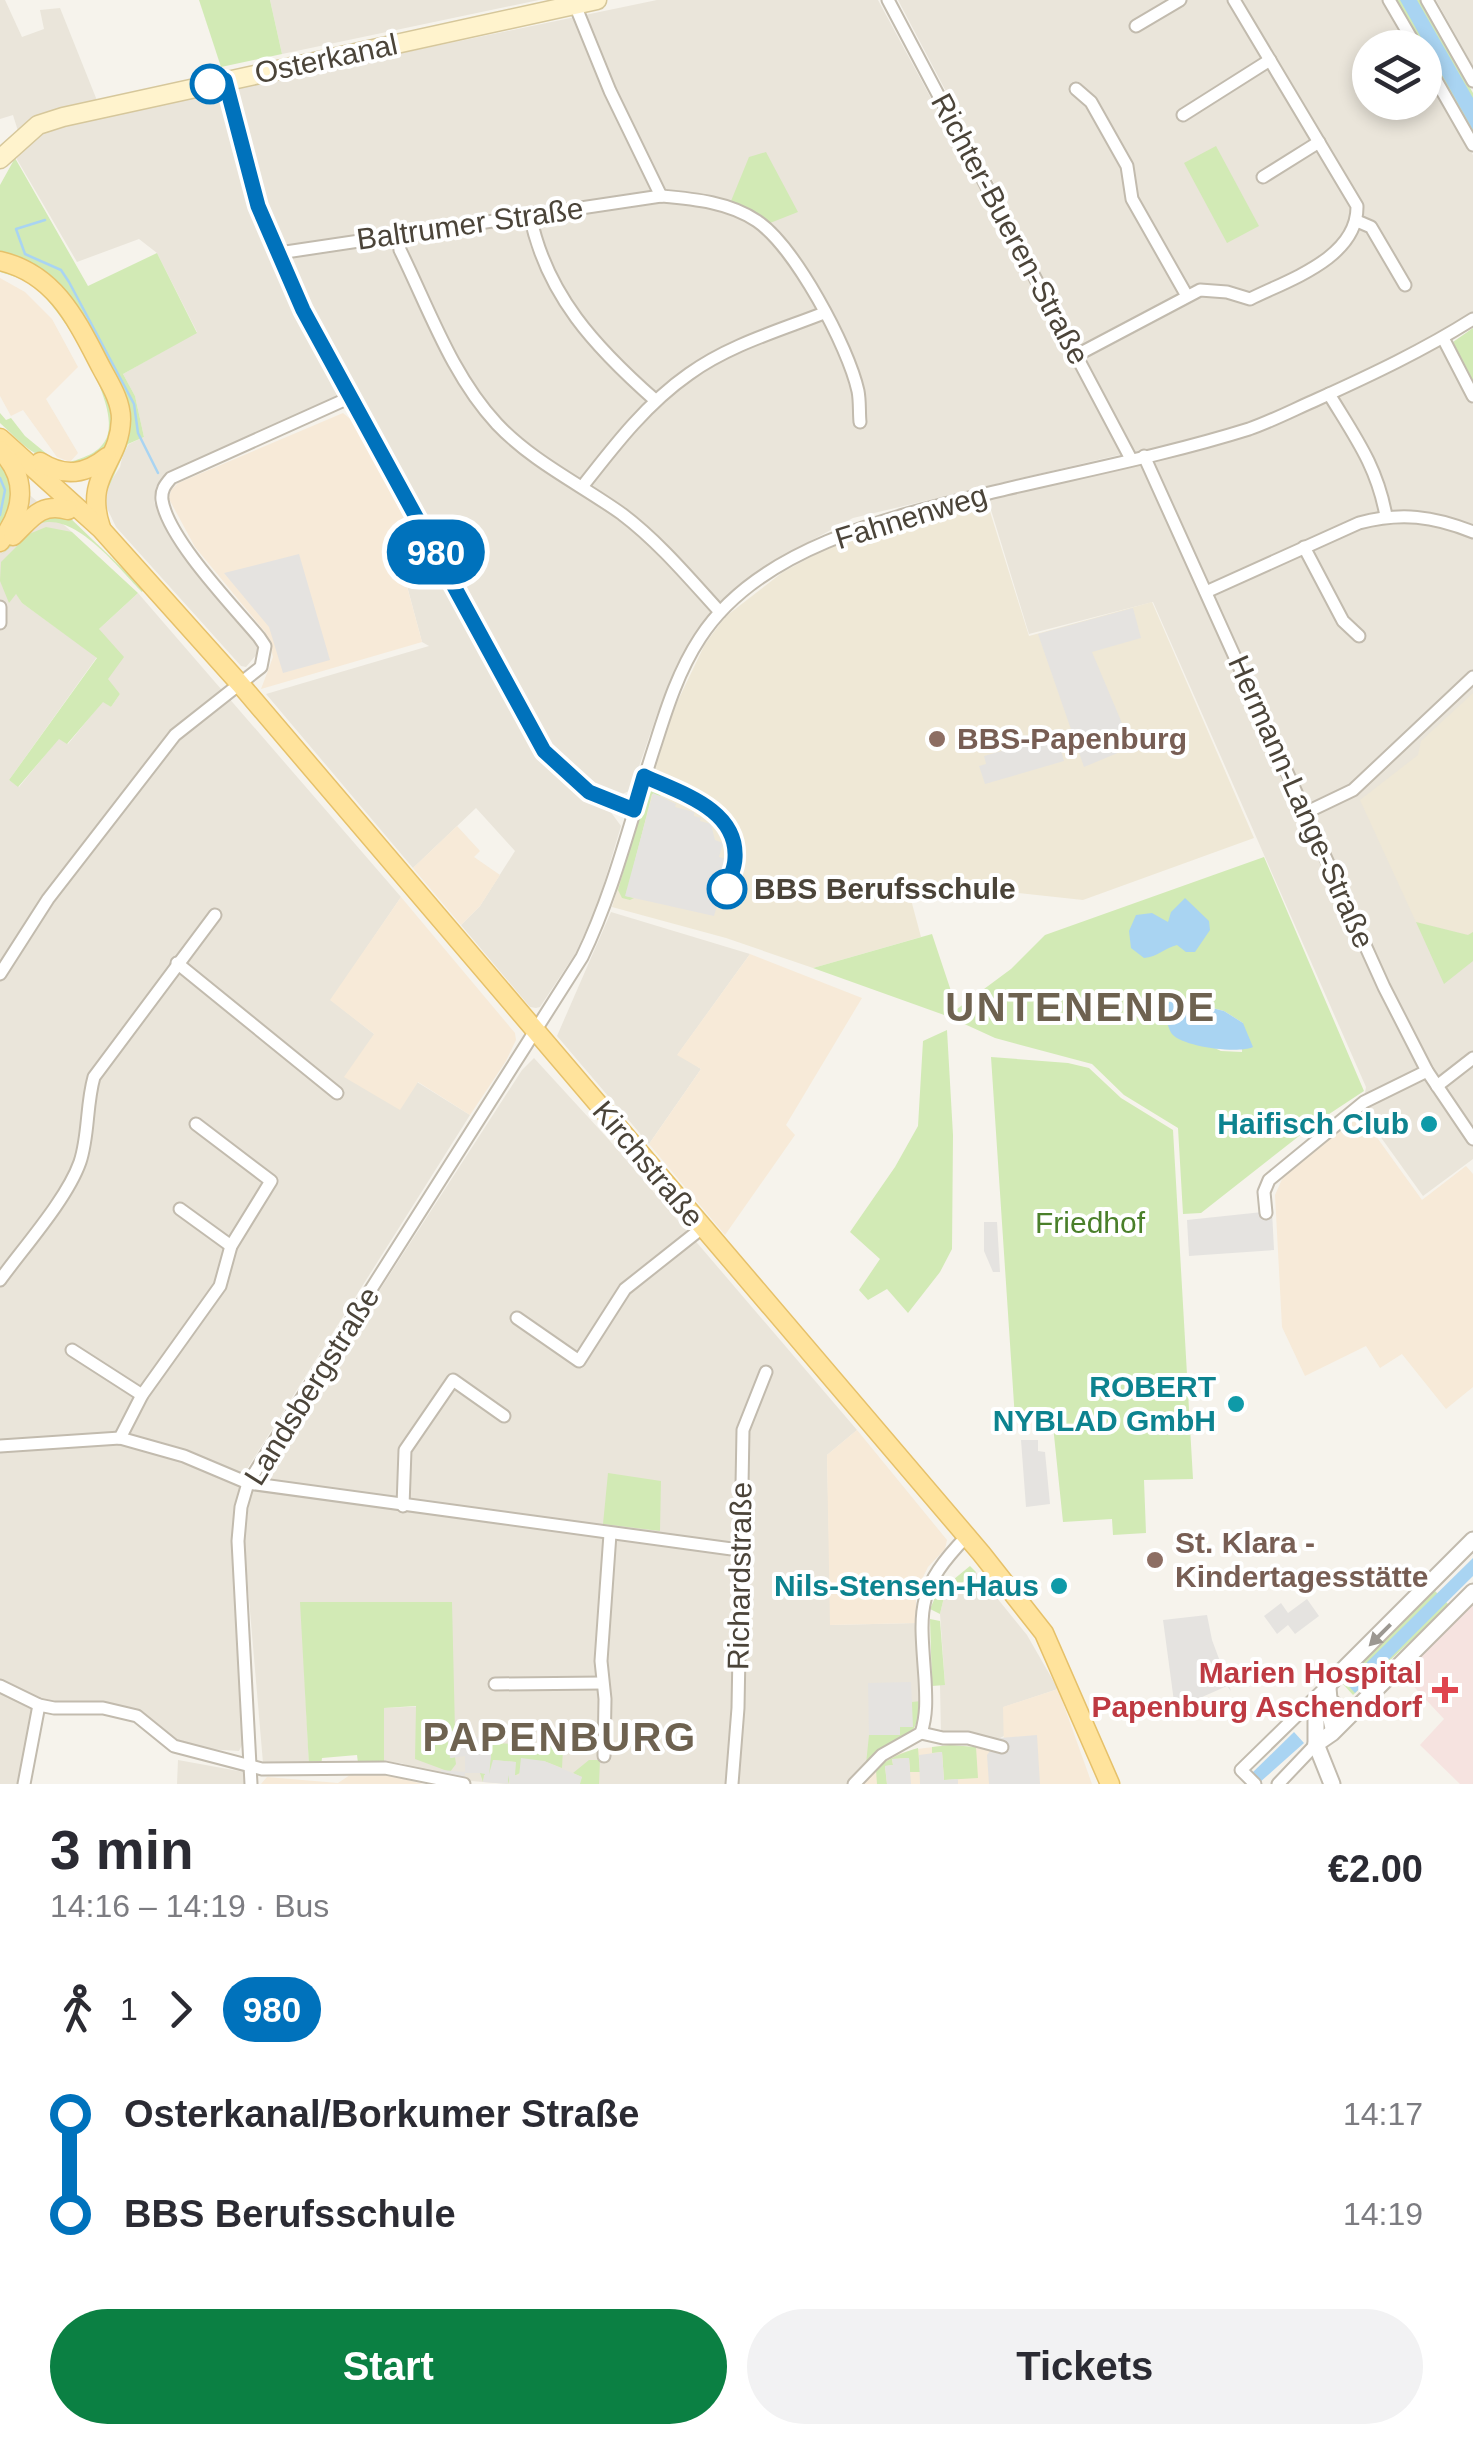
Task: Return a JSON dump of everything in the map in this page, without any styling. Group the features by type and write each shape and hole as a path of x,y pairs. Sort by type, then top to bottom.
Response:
{"main road":[{"name":"Osterkanal","path":"2,159 38,125 225,80 598,0"},
{"path":"0,261 33,273 60,296 117,398 122,414 120,433 94,495 101,529"},
{"path":"0,543 20,505 20,478 2,443"},
{"name":"Kirchstraße","path":"2,443 140,575"},
{"name":"Kirchstraße","path":"2,443 22,454 101,529 240,684 966,1537 1044,1633 1110,1784"},
{"path":"22,454 68,473 98,464 111,453"},
{"path":"0,543 39,510 55,506 68,510"}],"street":[{"name":"Richter-Bueren-Straße","path":"888,0 1077,355 1138,458"},
{"path":"1136,26 1180,0"},
{"path":"1077,355 1186,296 1212,290 1250,300 1330,258 1357,220 1356,206 1234,0"},
{"path":"1389,0 1406,30"},
{"path":"1427,0 1473,80"},
{"path":"575,5 610,91 661,196"},
{"path":"1182,114 1270,60"},
{"path":"225,80 258,206 303,310 544,751 589,792 634,810"},
{"path":"1076,90 1091,102 1127,166 1132,198 1186,296"},
{"path":"1442,91 1473,145"},
{"path":"1263,177 1319,142"},
{"name":"Baltrumer Straße","path":"278,253 661,196 724,206 758,222 790,254 842,346 858,392 860,422"},
{"path":"530,215 536,243 558,289 590,338 656,400"},
{"path":"1357,220 1371,227 1405,285"},
{"path":"398,234 400,250 472,394 498,425 526,451 647,535 720,612"},
{"path":"582,487 656,400 691,372 740,345 824,312"},
{"name":"Fahnenweg","path":"535,1031 560,995 596,928 682,668 720,612 780,566 828,541 882,520 1254,427 1443,338 1473,319"},
{"path":"1443,338 1473,396"},
{"path":"1329,394 1374,468 1386,516"},
{"path":"0,974 48,899 175,735 261,667 265,646 187,550 162,502 164,486 171,478 351,397"},
{"name":"Hermann-Lange-Straße","path":"1138,458 1206,592 1384,987 1427,1071 1473,1140"},
{"path":"1206,592 1359,523 1386,516 1418,515 1473,532"},
{"path":"1304,548 1343,621 1358,636"},
{"path":"0,606 0,623"},
{"path":"1306,813 1352,790 1473,677"},
{"path":"0,1280 65,1192 78,1168 84,1146 86,1103 94,1077 215,915"},
{"path":"177,963 336,1093"},
{"name":"Landsbergstraße","path":"252,1784 238,1541 248,1483 535,1031"},
{"path":"1436,1086 1473,1058"},
{"path":"1266,1213 1264,1192 1269,1180 1364,1102 1427,1071"},
{"path":"120,1438 142,1395 220,1286 230,1246 272,1181 196,1124"},
{"path":"180,1209 230,1246"},
{"path":"517,1318 579,1361 625,1289 702,1228"},
{"path":"72,1350 142,1395"},
{"name":"Richardstraße","path":"732,1784 738,1708 743,1430 766,1372"},
{"path":"403,1506 406,1450 453,1380 504,1416"},
{"path":"0,1446 120,1438 184,1456 248,1483 739,1550"},
{"path":"604,1756 602,1682 610,1534"},
{"path":"921,1733 926,1713 921,1607 928,1584 966,1537"},
{"path":"1256,1784 1241,1770 1316,1704 1330,1684 1473,1540"},
{"path":"1278,1784 1473,1592"},
{"path":"495,1684 602,1682"},
{"path":"1330,1684 1331,1700 1338,1707 1358,1707"},
{"path":"0,1686 39,1705 104,1708 137,1716 174,1746 252,1766 276,1770 385,1768 464,1784"},
{"path":"1316,1704 1332,1721 1331,1782"},
{"path":"1316,1704 1316,1744 1331,1782"},
{"path":"24,1784 39,1705"},
{"path":"854,1784 882,1755 921,1733 968,1738 1002,1747"}],"shaded area":[{"path":"0,0 5,0 22,37 44,29 40,10 60,8 98,103 18,131 13,115 0,119"},
{"path":"270,0 539,0 282,54"},
{"path":"657,0 878,0 1123,454 853,518 777,559 719,604 694,635 657,714 631,790 616,797 592,785 548,746 427,515 307,307 262,203 233,88"},
{"path":"898,0 1383,0 1401,30 1352,30 1352,120 1442,120 1442,101 1473,155 1473,314 1436,337 1252,422 1135,452"},
{"path":"1436,0 1473,0 1473,66"},
{"path":"221,91 251,208 297,313 342,394 165,474 156,487 154,502 181,554 256,641 258,653 246,667 116,527 105,504 107,487 123,454 129,444 144,437 135,396 123,374 197,332 157,253 139,239 77,262 15,156 41,129"},
{"path":"0,278 25,292 52,319 78,367 46,399 78,453 70,462 57,457 23,410 11,416 0,396"},
{"path":"1440,344 1473,405 1473,1159 1423,1196 1362,1111 1366,1087 1153,602 1029,634 987,497 1216,444"},
{"path":"343,413 354,422 406,522 391,527 422,642 261,689 273,657 265,632 195,547 169,499 171,490 178,483"},
{"path":"0,469 72,532 48,537 7,579 22,603 97,657 9,780 19,787 59,738 68,744 103,701 111,707 120,694 107,679 99,629 138,593 401,897 331,1000 374,1034 417,1082 470,1115 242,1477 233,1540 243,1743 239,1751 189,1748 139,1713 36,1701 19,1784 0,1784"},
{"name":"BBS-Papenburg","path":"987,502 1029,636 1152,602 1254,838 1083,900 906,881 921,937 813,968 726,938 612,907 670,717 705,644 725,617 783,572 829,547 883,526"},
{"path":"406,522 538,756 587,799 610,811 621,826 597,907 575,954 540,1007 530,1007 461,925 480,906 515,851 476,808 413,868 266,694 429,646 422,642 391,526"},
{"path":"299,554 330,660 283,673 269,627 224,573"},
{"path":"1133,608 1141,638 1092,652 1132,747 1084,767 1038,634"},
{"path":"1473,693 1473,932 1468,935 1416,922 1360,800 1418,755 1421,741"},
{"path":"1057,735 1064,761 985,784 979,766 986,764 984,756"},
{"path":"653,793 711,824 715,840 723,843 719,857 730,860 714,916 625,896"},
{"path":"457,826 480,851 474,857 500,875 480,906 461,925 413,868"},
{"path":"401,897 515,1033 516,1040 506,1061 470,1115 418,1082 400,1110 344,1077 374,1034 330,1000"},
{"path":"611,912 750,954 678,1054 701,1069 649,1144 557,1036"},
{"path":"750,954 862,998 786,1125 795,1135 725,1235 649,1144 701,1069 677,1055"},
{"path":"534,1058 857,1430 827,1455 831,1625 916,1623 921,1713 847,1784 511,1784 444,1779 401,1763 384,1762 384,1708 452,1705 301,1602 309,1766 263,1763 244,1541 251,1489 522,1070"},
{"path":"1360,1114 1422,1200 1466,1166 1473,1174 1473,1387 1446,1409 1402,1354 1380,1368 1366,1346 1305,1376 1282,1327 1275,1195 1283,1177"},
{"path":"1272,1211 1274,1250 1189,1256 1187,1220"},
{"path":"984,1222 997,1222 1000,1272 993,1272 984,1251"},
{"path":"857,1430 947,1540 945,1549 922,1579 916,1598 916,1623 830,1625 827,1455"},
{"path":"1021,1440 1038,1440 1038,1451 1045,1452 1050,1504 1026,1507"},
{"path":"976,1572 1027,1635 1058,1689 1004,1707 1004,1736 994,1741 941,1733 940,1685 945,1685 940,1614 944,1597"},
{"path":"1307,1599 1319,1616 1295,1634 1288,1625 1277,1634 1264,1616 1281,1603 1288,1613"},
{"name":"Marien Hospital Papenburg Aschendorf","path":"1473,1604 1473,1784 1460,1784 1420,1745 1444,1719 1403,1675"},
{"path":"1207,1615 1231,1691 1227,1686 1175,1709 1163,1620"},
{"path":"911,1682 913,1727 900,1727 900,1735 869,1735 868,1683"},
{"path":"1058,1689 1092,1784 863,1784 883,1763 917,1749 950,1745 1004,1751 1003,1707"},
{"path":"457,1731 459,1739 493,1736 489,1774 493,1760 516,1762 515,1775 519,1776 521,1758 544,1761 582,1777 580,1784 510,1784 508,1775 508,1784 483,1782 485,1774 480,1773 465,1773 464,1781 440,1778 441,1770 465,1772 465,1756 450,1758 447,1732"},
{"path":"1037,1735 1040,1784 989,1784 987,1755 1000,1738"},
{"path":"942,1752 944,1780 958,1779 958,1784 920,1784 919,1755"},
{"path":"909,1758 911,1784 887,1784 885,1766 893,1765 892,1759"},
{"path":"178,1760 244,1772 244,1784 177,1784"},
{"path":"385,1774 423,1784 261,1784 267,1777 338,1783 350,1775"}],"green space":[{"path":"199,0 270,0 282,54 221,67"},
{"path":"1392,0 1420,0 1437,30 1409,30"},
{"path":"1442,39 1473,93 1473,140 1442,86"},
{"path":"1216,146 1259,226 1227,243 1184,163"},
{"path":"766,152 798,212 770,223 731,201 749,157"},
{"path":"15,158 88,286 157,253 197,333 123,374 135,396 144,437 128,444 107,491 101,484 122,442 83,323 0,256 0,185"},
{"path":"0,267 29,279 53,298 102,383 114,418 113,434 106,448 92,458 70,462 96,451 107,437 105,403 86,358 46,299 27,282 0,272"},
{"path":"1473,328 1473,381 1453,342"},
{"path":"0,413 6,420 11,418 25,436 53,459 24,446 0,423"},
{"path":"0,455 8,467 13,505 0,529"},
{"path":"46,513 68,516 144,589 142,592 95,544 53,522 29,530 1,555"},
{"path":"46,527 72,532 138,593 99,629 124,657 108,679 120,694 111,707 103,702 67,744 59,739 18,787 9,780 97,658 22,603 16,594 9,603 0,581 1,562 29,534"},
{"path":"654,789 661,796 652,794 626,896 634,898 622,898 618,890 646,792"},
{"path":"1264,857 1364,1091 1317,1122 1201,1213 1183,1214 1178,1128 1124,1095 1092,1064 995,1038 947,1016 813,968 932,934 957,1009 1011,969 1045,935","holes":["1198,1004 1224,1011 1243,1023 1242,1052 1221,1051 1208,1045"]},
{"path":"1416,922 1468,935 1473,932 1473,961 1444,984"},
{"path":"947,1030 953,1135 952,1249 940,1272 908,1313 887,1289 868,1300 859,1290 880,1259 850,1232 918,1126 923,1041"},
{"name":"Friedhof","path":"991,1057 1089,1068 1121,1098 1173,1130 1193,1479 1144,1480 1146,1533 1113,1535 1112,1519 1063,1522 1052,1416 1015,1419"},
{"path":"608,1473 661,1481 660,1531 603,1524"},
{"path":"970,1566 976,1572 944,1597 940,1614 930,1609 937,1593"},
{"path":"1435,1591 1449,1605 1353,1695 1342,1683"},
{"path":"300,1602 452,1602 455,1731 448,1732 451,1758 455,1757 456,1764 450,1772 415,1759 416,1706 384,1708 384,1762 358,1763 357,1755 322,1758 321,1766 309,1766"},
{"path":"930,1619 940,1621 945,1685 932,1686"},
{"path":"921,1701 910,1734 866,1764 869,1735 899,1735 900,1727 912,1727 912,1702"},
{"path":"492,1743 563,1749 562,1768 544,1761 510,1778 508,1784 507,1775 516,1762 493,1760 499,1774 484,1775 483,1782 480,1773 489,1773"},
{"path":"932,1747 976,1747 978,1778 944,1780 942,1752 932,1753"},
{"path":"918,1748 920,1772 910,1772 909,1758 892,1759 893,1765 885,1766 887,1784 877,1784 876,1770 896,1756"},
{"path":"589,1760 600,1760 599,1784 579,1784 582,1777 573,1773"}],"water":[{"path":"1400,0 1417,0 1434,30 1417,30"},
{"path":"1442,44 1473,98 1473,130 1442,75"},
{"path":"1185,898 1209,921 1210,930 1195,952 1186,952 1177,945 1144,958 1131,948 1129,931 1136,915 1152,913 1168,922 1171,912"},
{"path":"1172,998 1224,1011 1243,1023 1253,1047 1211,1048 1178,1039 1171,1032 1164,1010"},
{"path":"1473,1558 1473,1576 1355,1693 1346,1683"},
{"path":"1294,1732 1304,1743 1259,1783 1251,1774"}],"waterway":[{"path":"45,220 16,229 25,254 61,270 69,282 134,404 138,433 158,473"},
{"path":"0,478 5,490 0,515"}],"bus line":[{"name":"980","path":"210,84 225,80 258,206 303,310 544,751 589,792 634,810 644,776 717,812 729,828 736,856 727,889"}],"place":[{"name":"BBS-Papenburg","path":"937,739"},
{"name":"BBS Berufsschule","path":"727,889"},
{"name":"Haifisch Club","path":"1429,1124"},
{"name":"ROBERT NYBLAD GmbH","path":"1236,1404"},
{"name":"St. Klara - Kindertagesstätte","path":"1155,1560"},
{"name":"Nils-Stensen-Haus","path":"1059,1586"},
{"name":"Marien Hospital Papenburg Aschendorf","path":"1445,1690"}],"district":[{"name":"UNTENENDE","path":"1081,1007"},
{"name":"PAPENBURG","path":"560,1737"}]}
